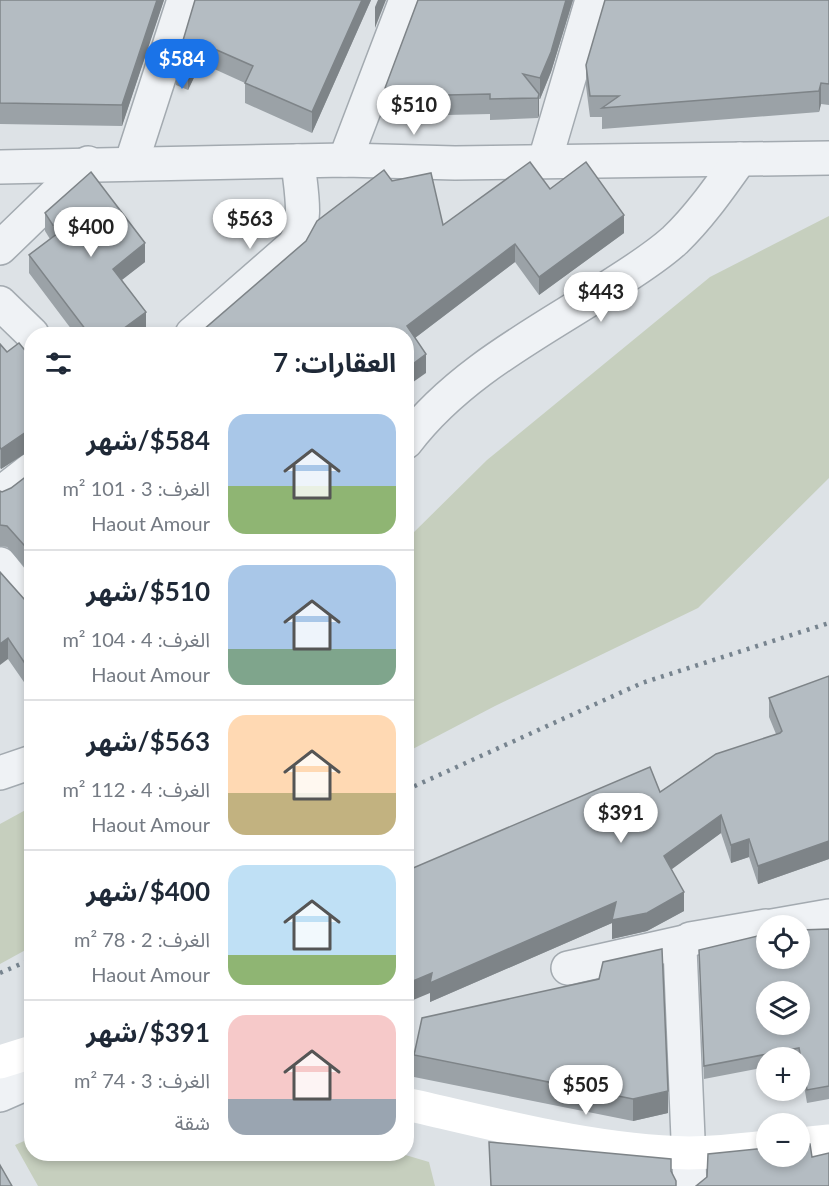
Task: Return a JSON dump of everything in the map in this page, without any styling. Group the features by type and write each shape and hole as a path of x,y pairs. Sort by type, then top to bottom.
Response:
{"main road":[{"path":"0,1062 24,1054"},
{"path":"414,1106 553,1137 690,1153 756,1148"},
{"path":"810,1143 829,1141"}],"street":[{"path":"132,164 184,0"},
{"path":"345,160 406,0"},
{"path":"545,160 592,0"},
{"path":"0,167 88,163 298,160 455,163 829,158"},
{"path":"414,433 453,392 494,360 638,268 674,241 703,211 740,159"},
{"path":"200,327 294,245 301,235 303,220 298,160"},
{"path":"0,248 88,163"},
{"path":"0,303 25,327"},
{"path":"0,494 24,475"},
{"path":"0,564 24,594"},
{"path":"0,773 24,765"},
{"path":"810,919 829,916"},
{"path":"568,968 756,928"},
{"path":"684,942 680,948 690,1186"},
{"path":"0,1095 24,1084"}],"green space":[{"path":"829,216 829,478 698,608 495,706 414,748 414,532 487,460 710,277"},
{"path":"24,811 24,951 0,964 0,824"},
{"path":"24,1141 24,1161 414,1161 414,1158 429,1162 435,1186 38,1186 15,1145"}],"building":[{"path":"0,0 157,0 122,105 0,103"},
{"path":"195,0 362,0 312,112 245,83 253,66 201,43 188,69 176,64"},
{"path":"418,0 566,0 551,52 540,78 523,74 539,94 538,98 490,99 490,94 404,96 385,88"},
{"path":"605,0 829,0 829,84 821,83 819,91 602,108 619,96 590,96 586,65"},
{"path":"530,162 550,189 586,162 624,215 539,277 515,244 408,327 207,327 306,241 317,221 384,170 392,181 431,173 443,225"},
{"path":"91,172 145,243 113,269 146,312 126,327 84,327 29,255 58,233 45,213"},
{"path":"414,336 426,354 414,363"},
{"path":"19,343 24,349 24,433 1,449 0,344 7,352"},
{"path":"24,478 24,545 7,526 0,525 0,491 11,488"},
{"path":"0,572 24,599 24,662 8,638 0,644"},
{"path":"829,676 829,841 758,866 749,839 731,845 721,815 664,856 684,892 647,913 612,920 616,902 430,983 432,973 414,981 414,868 650,767 660,792 716,754 780,733 782,731 769,698"},
{"path":"829,929 829,1086 810,1089 810,1047 756,1047 756,1056 704,1066 699,950 756,936 756,969 810,969 810,930"},
{"path":"662,949 668,1091 633,1099 414,1055 422,1018 599,979 603,962"},
{"path":"489,1142 671,1159 671,1171 676,1186 491,1186"},
{"path":"810,1144 812,1157 829,1153 829,1186 696,1186 707,1177 708,1154 756,1149 756,1167 810,1167"},
{"path":"0,1165 12,1186 0,1186"}],"railway":[{"path":"414,786 642,683 829,623"},
{"path":"0,973 24,962"}]}
